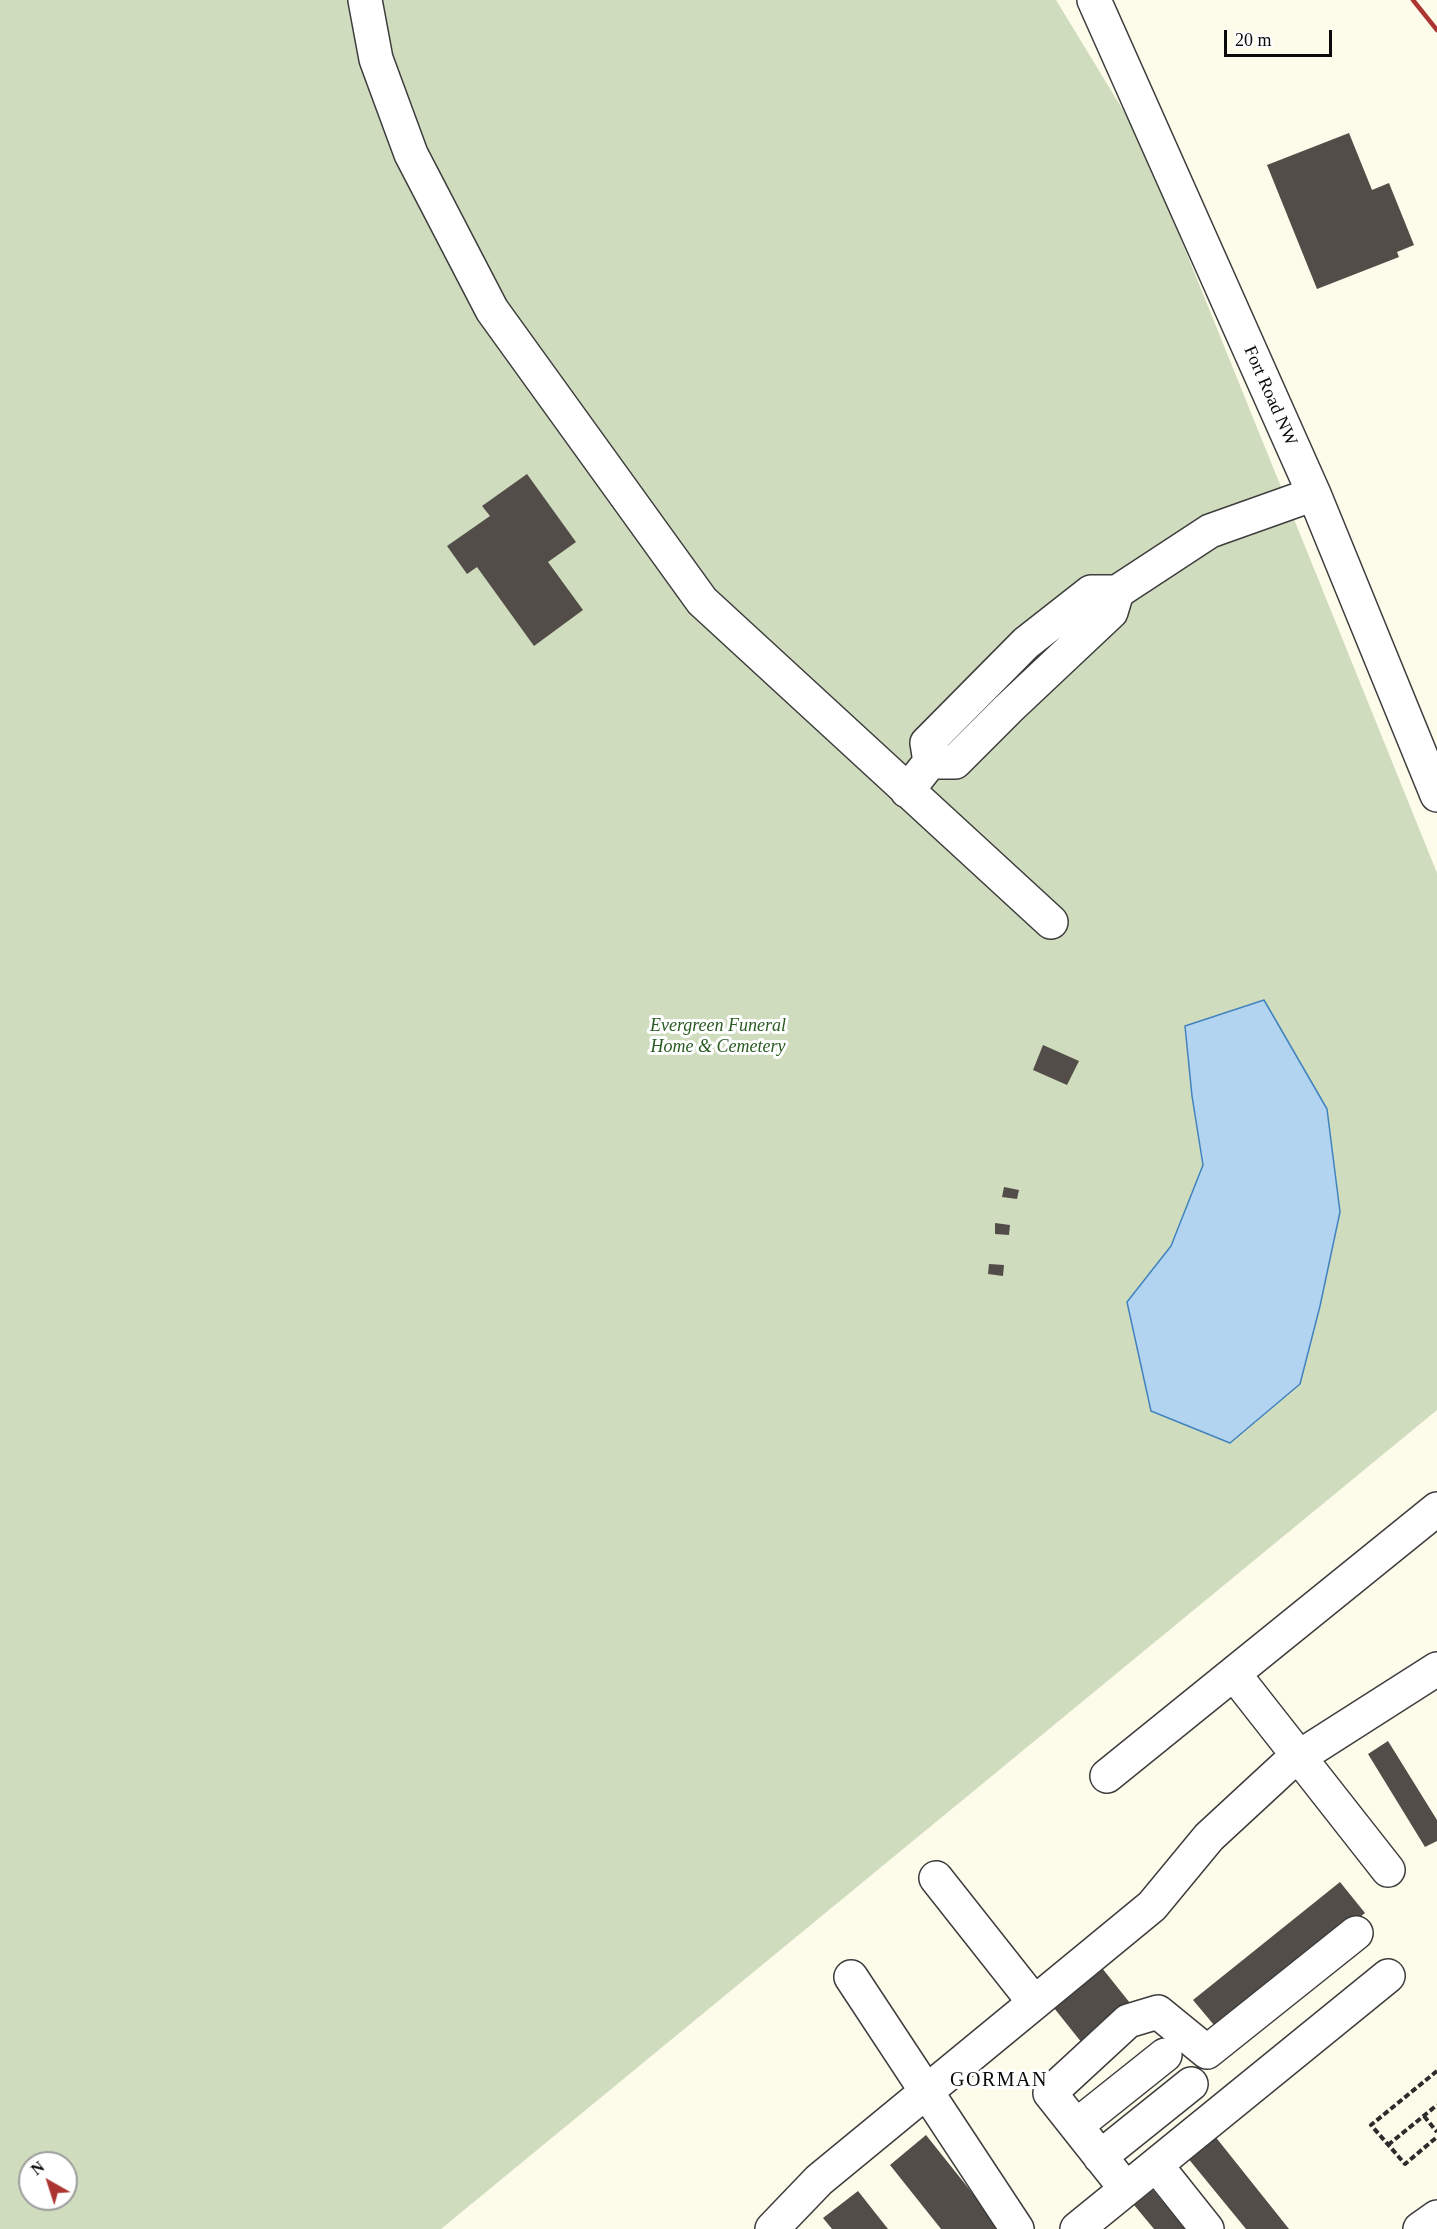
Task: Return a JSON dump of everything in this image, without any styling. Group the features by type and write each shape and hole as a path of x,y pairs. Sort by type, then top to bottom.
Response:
{"street":[{"path":"365,0 376,59 411,154 492,310 702,601 1051,922"},
{"name":"Fort Road NW","path":"1094,0 1314,494 1437,795"},
{"path":"907,790 930,762 955,762 1111,612 1117,592 1210,531 1314,494"},
{"path":"1107,1776 1437,1509"},
{"path":"772,2229 819,2180 1152,1906 1209,1837 1288,1764 1437,1669"},
{"path":"1234,1674 1388,1870"},
{"path":"936,1878 1034,2002"},
{"path":"1126,2190 1050,2093 1128,2021 1158,2012 1207,2052 1356,1933"},
{"path":"1077,2229 1388,1976"},
{"path":"851,1977 1017,2229"},
{"path":"1076,2126 1165,2055"},
{"path":"1100,2157 1191,2084"},
{"path":"1156,2165 1207,2229"},
{"path":"1420,2229 1437,2217"}],"path":[{"path":"1437,2071 1371,2125 1405,2164 1437,2138"},
{"path":"1388,2145 1437,2105"},
{"path":"1424,2116 1437,2132"}],"green space":[{"name":"Evergreen Funeral Home & Cemetery","path":"0,0 1056,0 1140,138 1437,873 1437,1410 441,2229 0,2229"}],"water":[{"path":"1264,1000 1327,1109 1340,1212 1320,1306 1300,1384 1230,1443 1151,1411 1127,1302 1171,1246 1203,1165 1192,1096 1185,1026"}],"building":[{"path":"1349,133 1372,190 1389,183 1414,245 1397,252 1399,257 1317,289 1267,165"},
{"path":"527,474 576,542 548,562 583,610 534,646 477,567 467,574 447,546 490,516 482,506"},
{"path":"1043,1045 1079,1061 1067,1085 1033,1070"},
{"path":"1004,1187 1019,1190 1017,1199 1002,1197"},
{"path":"995,1223 1010,1225 1009,1235 995,1234"},
{"path":"989,1264 1004,1265 1003,1276 988,1274"},
{"path":"1388,1741 1437,1820 1437,1841 1425,1847 1368,1754"},
{"path":"1340,1882 1365,1913 1219,2031 1193,2000"},
{"path":"1102,1968 1130,2003 1082,2043 1054,2008"},
{"path":"926,2135 1001,2229 941,2229 890,2165"},
{"path":"1214,2135 1289,2229 1246,2229 1187,2157"},
{"path":"1153,2190 1185,2229 1154,2229 1134,2205"},
{"path":"858,2191 888,2229 832,2229 823,2218"}],"railway":[{"path":"1413,0 1437,30"}],"district":[{"name":"GORMAN","path":"999,2081"}]}
